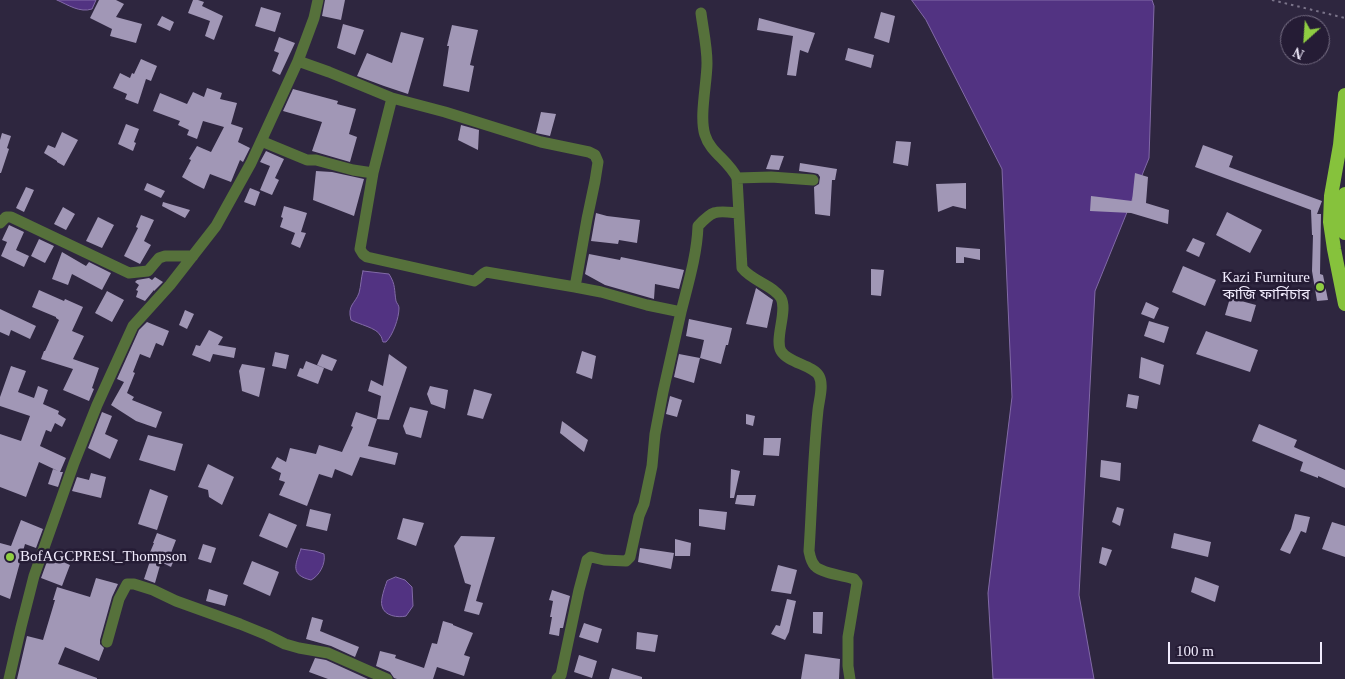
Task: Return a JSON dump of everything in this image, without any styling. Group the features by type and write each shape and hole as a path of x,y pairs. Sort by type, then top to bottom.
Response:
{"highway":[{"path":"1345,96 1330,222 1345,304"},
{"path":"1345,194 1345,232"}],"street":[{"path":"9,679 20,627 34,576 97,405 133,326 170,285 216,226 251,163 298,61 314,18 318,0"},
{"path":"701,13 707,61 703,128 705,137 712,148 733,170 736,178 742,268 747,274 775,292 780,298 783,305 779,344 781,351 791,359 812,370 818,375 821,382 809,551 814,566 820,570 854,579 857,583 848,637 850,679"},
{"path":"298,61 392,98 445,112 541,142 589,152 595,156 598,162 596,181 586,219 575,287"},
{"path":"392,98 373,173 360,249 367,257 474,281 486,272 575,287 681,312"},
{"path":"261,141 308,160 316,160 353,170 373,173"},
{"path":"736,178 771,177 813,180"},
{"path":"557,679 560,675 578,590 587,560 591,557 604,560 626,561 630,557 652,466 655,434 663,392 695,257 698,226 708,215 718,211 739,214"},
{"path":"0,223 6,217 11,216 129,273 148,271 159,258 165,256 192,256"},
{"path":"107,642 119,599 127,584 134,584 267,635 285,644 328,653 387,679"}],"path":[{"path":"1272,0 1345,18"}],"shaded area":[{"path":"57,0 96,0 92,9 83,10"},
{"path":"912,0 1152,0 1154,6 1149,158 1095,291 1079,595 1094,679 993,679 988,593 1012,397 1002,169 926,20"},
{"path":"363,271 389,274 393,281 399,312 393,331 386,342 383,342 381,336 375,330 351,320 350,311 359,293"},
{"path":"301,549 324,554 324,562 321,569 317,576 311,580 304,578 296,569"},
{"path":"396,577 405,580 412,587 413,606 406,616 392,616 385,612 382,606 382,597 387,581"}],"building":[{"path":"99,0 116,0 124,4 116,17 142,24 136,43 110,36 112,29 90,18"},
{"path":"193,0 204,2 202,6 223,16 214,40 205,36 210,21 188,13"},
{"path":"325,0 345,0 341,20 322,16"},
{"path":"261,7 281,13 275,32 255,26"},
{"path":"881,12 895,16 889,43 874,38"},
{"path":"162,16 174,22 170,31 157,25"},
{"path":"759,18 815,33 808,53 800,50 796,76 787,75 793,36 757,30"},
{"path":"343,24 364,30 355,55 337,48"},
{"path":"452,25 478,30 470,65 474,66 469,92 443,86 449,46 447,46"},
{"path":"401,32 424,38 408,94 357,76 367,53 392,63"},
{"path":"279,37 295,43 280,75 272,71 279,53 274,51"},
{"path":"848,48 874,55 871,68 845,60"},
{"path":"141,59 157,66 151,81 146,79 138,104 125,99 127,94 113,88 120,73 130,78 132,73 134,74"},
{"path":"207,88 222,93 220,99 237,103 231,124 243,128 238,142 250,148 243,162 240,160 231,182 210,174 204,189 182,177 191,160 189,159 197,146 211,152 224,127 203,121 197,139 187,135 189,130 178,125 180,121 153,111 160,93 187,104 193,92 204,97"},
{"path":"293,89 338,101 337,104 356,109 349,134 357,137 350,162 312,151 322,122 283,111"},
{"path":"541,112 556,114 550,136 536,133"},
{"path":"126,124 139,129 133,151 118,144"},
{"path":"461,125 479,130 478,150 458,140"},
{"path":"62,132 78,140 64,166 44,153 48,145 55,148"},
{"path":"2,133 11,136 7,148 9,149 0,173 0,140"},
{"path":"896,141 911,142 908,166 893,163"},
{"path":"1203,145 1233,156 1229,167 1322,201 1317,214 1321,214 1320,274 1323,275 1328,300 1317,301 1312,271 1313,235 1311,210 1195,167"},
{"path":"266,151 284,159 275,178 279,180 272,195 260,190 270,166 260,162"},
{"path":"771,155 784,156 779,170 766,169"},
{"path":"800,163 837,169 835,180 832,180 830,216 815,214 814,187 819,184 820,177 818,174 799,171"},
{"path":"316,171 332,172 364,179 354,216 313,200"},
{"path":"1135,173 1148,177 1146,203 1169,210 1168,224 1131,213 1090,211 1091,196 1132,201"},
{"path":"147,183 165,191 161,198 144,190"},
{"path":"966,183 966,209 953,206 938,212 936,184"},
{"path":"26,187 34,190 24,212 16,208"},
{"path":"250,188 260,192 255,206 244,202"},
{"path":"163,202 190,210 185,218 162,206"},
{"path":"284,206 307,213 301,232 306,233 300,248 291,244 295,233 280,227"},
{"path":"63,207 75,214 66,230 54,224"},
{"path":"1227,212 1262,230 1250,253 1216,235"},
{"path":"596,213 640,220 637,243 619,240 618,244 591,241"},
{"path":"141,215 154,220 144,241 151,245 140,264 124,256 138,228 136,227"},
{"path":"98,217 114,225 102,248 86,241"},
{"path":"9,225 24,232 16,250 29,256 24,267 1,256 7,242 2,240"},
{"path":"1193,238 1205,243 1199,257 1186,251"},
{"path":"39,239 54,246 45,263 31,256"},
{"path":"956,247 980,249 980,260 964,257 964,263 956,263"},
{"path":"62,252 86,266 89,262 111,273 102,290 72,274 68,285 52,279"},
{"path":"589,254 620,260 621,257 684,270 679,289 655,284 654,299 605,285 585,274"},
{"path":"1183,266 1216,280 1205,306 1172,292"},
{"path":"871,269 884,270 881,296 871,295"},
{"path":"155,277 163,282 145,301 136,297 138,291 136,290 139,285 135,282 149,278 152,280"},
{"path":"756,288 773,300 767,328 746,324"},
{"path":"39,290 83,307 72,331 84,336 73,359 99,368 89,401 63,390 73,369 41,359 59,320 32,307"},
{"path":"107,291 124,300 112,322 95,313"},
{"path":"1230,298 1256,305 1251,322 1225,315"},
{"path":"1146,302 1159,308 1154,319 1141,314"},
{"path":"0,309 36,326 30,339 11,330 9,336 0,332"},
{"path":"185,310 194,314 187,329 179,325"},
{"path":"689,319 732,328 721,364 700,358 704,340 686,336"},
{"path":"1149,321 1169,327 1164,343 1144,336"},
{"path":"147,322 169,331 163,346 156,343 150,358 140,354 127,393 134,397 132,400 162,412 156,428 136,421 111,405 124,382 117,379 139,330"},
{"path":"209,330 223,337 218,345 236,348 234,358 213,354 210,362 192,355 196,345 200,346"},
{"path":"1206,331 1258,350 1250,372 1196,354"},
{"path":"582,351 596,356 592,379 576,373"},
{"path":"275,352 289,355 286,369 272,366"},
{"path":"322,354 337,360 332,371 317,365"},
{"path":"389,354 407,367 389,420 377,419 381,396 368,391 371,380 383,386"},
{"path":"679,354 700,358 694,383 674,377"},
{"path":"1141,357 1164,365 1160,385 1139,378"},
{"path":"306,361 324,368 318,384 297,376 300,368 303,369"},
{"path":"242,364 265,368 259,397 242,391 239,371"},
{"path":"11,366 26,371 18,392 34,398 38,386 48,390 43,404 59,411 58,414 66,419 62,427 55,423 51,432 46,430 40,446 66,458 60,472 63,472 58,487 48,484 53,469 58,471 39,462 26,497 0,487 0,434 21,441 30,416 0,406 0,397"},
{"path":"430,386 448,390 445,409 431,404 427,394"},
{"path":"474,389 492,394 483,419 467,415"},
{"path":"1128,394 1139,396 1137,409 1126,407"},
{"path":"670,396 682,400 677,417 666,414"},
{"path":"410,407 428,411 421,438 406,434 403,426"},
{"path":"102,412 112,416 105,434 118,440 110,459 88,448"},
{"path":"356,412 377,419 368,446 398,453 395,465 360,457 352,476 335,469 332,478 319,474 307,506 279,495 285,482 279,480 281,473 271,468 277,457 286,462 290,448 316,454 319,445 342,452 353,427 351,426"},
{"path":"746,414 755,416 753,426 746,424"},
{"path":"562,421 588,440 584,452 560,433"},
{"path":"1259,424 1297,440 1294,447 1345,470 1345,488 1318,476 1318,478 1300,471 1303,462 1252,441"},
{"path":"148,435 183,444 175,471 139,460"},
{"path":"764,438 781,438 779,456 763,455"},
{"path":"1101,460 1121,463 1120,481 1100,477"},
{"path":"208,464 234,477 222,505 209,497 208,490 198,487"},
{"path":"731,469 740,471 734,498 730,498"},
{"path":"91,473 106,477 101,498 72,491 77,477 89,480"},
{"path":"150,489 168,496 157,530 138,524"},
{"path":"737,495 756,495 754,506 735,504"},
{"path":"1117,507 1124,509 1120,526 1112,522"},
{"path":"310,509 331,514 327,531 306,526"},
{"path":"699,509 727,512 725,530 699,526"},
{"path":"269,513 297,525 287,548 259,536"},
{"path":"1295,514 1310,517 1306,533 1301,531 1290,554 1280,550 1291,529"},
{"path":"403,518 424,523 416,546 397,539"},
{"path":"21,520 43,529 36,548 25,544 10,599 0,595 0,543 11,546"},
{"path":"1332,522 1345,526 1345,557 1322,549"},
{"path":"157,533 176,540 171,553 176,555 171,567 161,562 155,583 144,579 151,558 148,557"},
{"path":"1174,533 1211,542 1208,557 1171,548"},
{"path":"461,536 495,537 476,601 483,603 479,615 464,611 471,585 465,583 454,546"},
{"path":"675,539 691,543 690,556 675,556"},
{"path":"203,544 216,548 211,563 198,559"},
{"path":"1102,547 1112,550 1106,566 1099,563"},
{"path":"640,548 674,553 671,569 638,562"},
{"path":"49,556 70,565 62,586 41,578"},
{"path":"252,561 279,572 270,596 243,584"},
{"path":"778,565 797,570 791,594 771,591"},
{"path":"1195,577 1219,586 1215,602 1191,592"},
{"path":"96,578 118,584 112,597 100,640 100,644 104,648 99,661 65,647 58,664 97,679 17,679 27,636 43,640 57,587 90,597"},
{"path":"209,589 228,595 225,606 206,601"},
{"path":"552,590 570,596 563,628 560,628 559,636 549,634 553,601 549,600"},
{"path":"787,599 796,601 789,632 785,640 771,634 776,625 780,626"},
{"path":"813,612 823,612 822,634 813,633"},
{"path":"312,617 323,620 320,631 359,647 355,657 331,646 306,639"},
{"path":"443,621 473,633 464,655 470,657 464,676 437,667 433,679 397,679 390,672 376,666 380,651 396,655 395,658 424,668 432,643 437,644"},
{"path":"584,623 602,629 598,643 579,637"},
{"path":"637,632 658,635 655,652 636,649"},
{"path":"805,654 840,659 839,679 801,679"},
{"path":"579,655 597,661 592,678 574,672"},
{"path":"315,658 326,660 368,679 328,679 309,672"},
{"path":"612,668 642,677 642,679 609,679"}],"place":[{"name":"Kazi Furniture কাজি ফার্নিচার","path":"1320,287"},
{"name":"BofAGCPRESI_Thompson","path":"10,557"}]}
